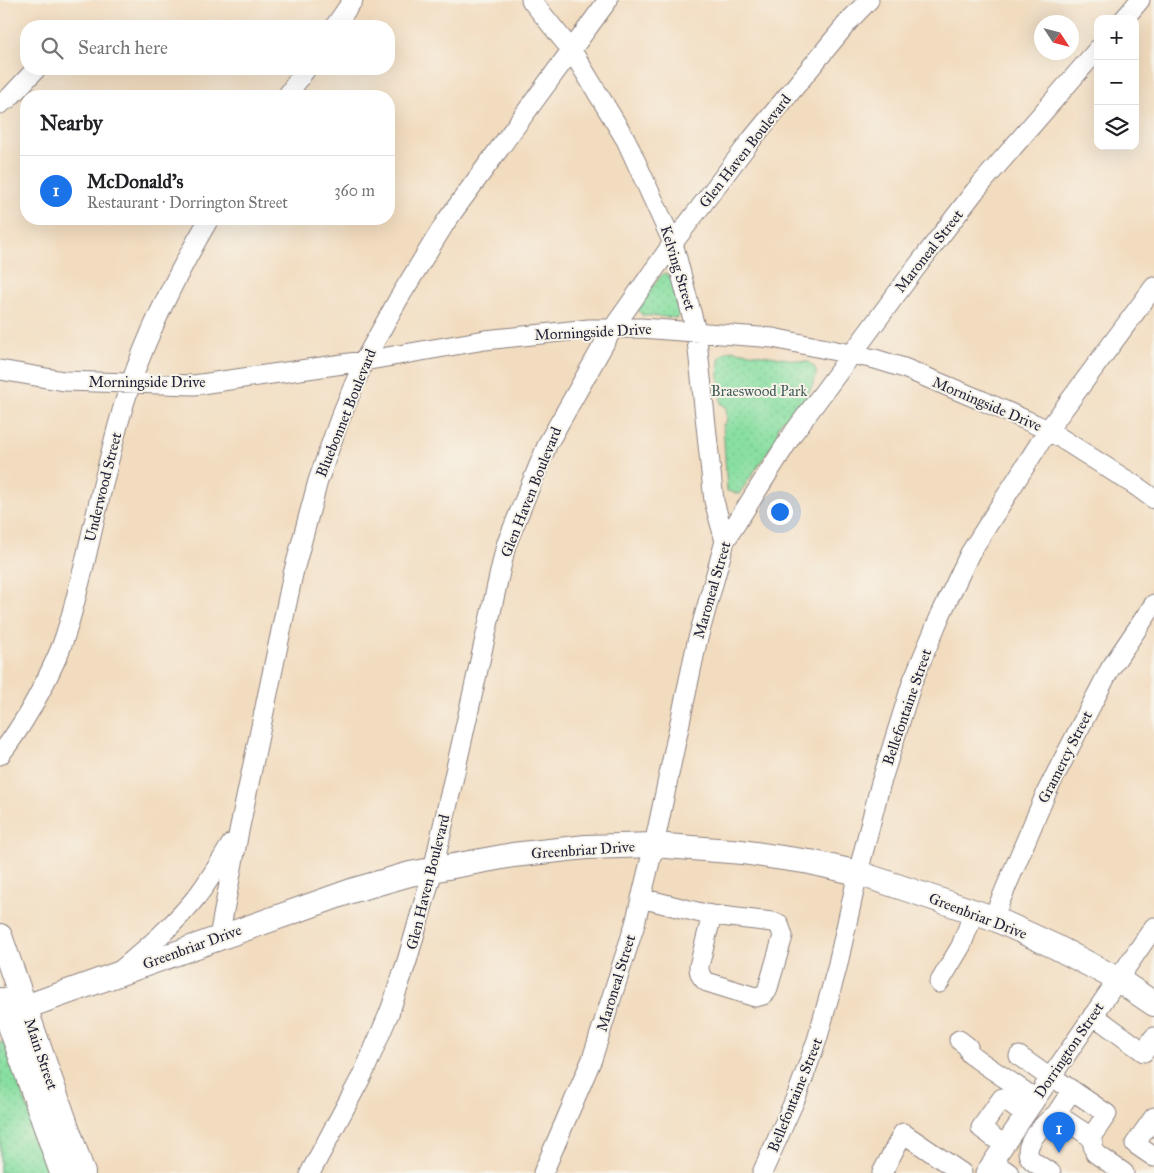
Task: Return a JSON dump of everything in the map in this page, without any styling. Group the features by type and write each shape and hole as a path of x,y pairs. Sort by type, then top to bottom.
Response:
{"main road":[{"name":"Greenbriar Drive","path":"6,1009 117,974 354,890 410,874 522,854 586,847 654,845 742,852 810,862 858,873 984,915 1056,947 1117,979 1154,1004"},
{"name":"Main Street","path":"0,936 6,1009 62,1173"},
{"name":"Main Street","path":"6,1009 83,1173"}],"street":[{"path":"339,20 354,0"},
{"name":"Kelving Street","path":"531,0 572,50 626,140 673,243 696,331 714,501 725,541"},
{"name":"Bluebonnet Boulevard","path":"219,937 239,831 294,574 318,480 364,361 399,298 447,220 608,0"},
{"name":"Glen Haven Boulevard","path":"310,1173 364,1072 390,1011 413,942 433,870 506,545 548,443 613,328 673,243 752,139 869,0"},
{"path":"1127,15 1140,0"},
{"name":"Maroneal Street","path":"543,1173 592,1059 615,990 654,845 697,642 725,541 778,457 852,354 975,191 1094,54"},
{"path":"0,104 9,98 30,75"},
{"path":"291,90 302,75"},
{"name":"Underwood Street","path":"0,755 16,734 35,703 60,648 77,594 124,404 144,346 180,270 206,225"},
{"name":"Bellefontaine Street","path":"762,1173 797,1095 817,1040 837,968 880,786 914,680 941,614 970,553 1048,430 1154,288"},
{"name":"Morningside Drive","path":"0,370 64,381 194,385 364,361 485,340 613,328 696,331 772,338 875,359 904,368 1016,415 1048,430 1154,499"},
{"name":"Gramercy Street","path":"939,984 961,946 984,915 1110,669 1154,604"},
{"name":"Bluebonnet Boulevard","path":"117,974 159,937 198,895 214,873 239,831"},
{"path":"641,898 712,915 779,924 783,936 767,991 763,995 754,997 707,982 702,978 699,966 712,915"},
{"name":"Dorrington Street","path":"989,1167 1117,979 1150,939"},
{"path":"1093,1015 1144,1052 1154,1037"},
{"path":"959,1040 968,1047 970,1054 993,1072 1035,1099"},
{"path":"1019,1056 1107,1114 1090,1137"},
{"path":"1051,1173 1033,1161 1028,1155 1029,1144 1045,1123 1056,1114 1072,1090"},
{"path":"1004,1145 981,1128 1002,1098 1025,1115"},
{"path":"1056,1114 1090,1137 1095,1153 1124,1173"},
{"path":"1154,1116 1135,1144 1154,1157"},
{"path":"882,1173 902,1133 962,1173"},
{"path":"989,1167 1009,1173"}],"green space":[{"path":"667,273 673,280 681,312 677,318 642,315 638,310 640,303 660,277"},
{"name":"Braeswood Park","path":"731,350 808,362 816,370 814,382 806,396 789,420 787,418 783,419 777,428 779,435 739,494 727,491 723,424 726,424 725,421 727,421 726,407 721,404 719,375 719,360"},
{"path":"0,1041 5,1044 51,1173 0,1173"}],"place":[{"name":"McDonald's","path":"1059,1153"}]}
